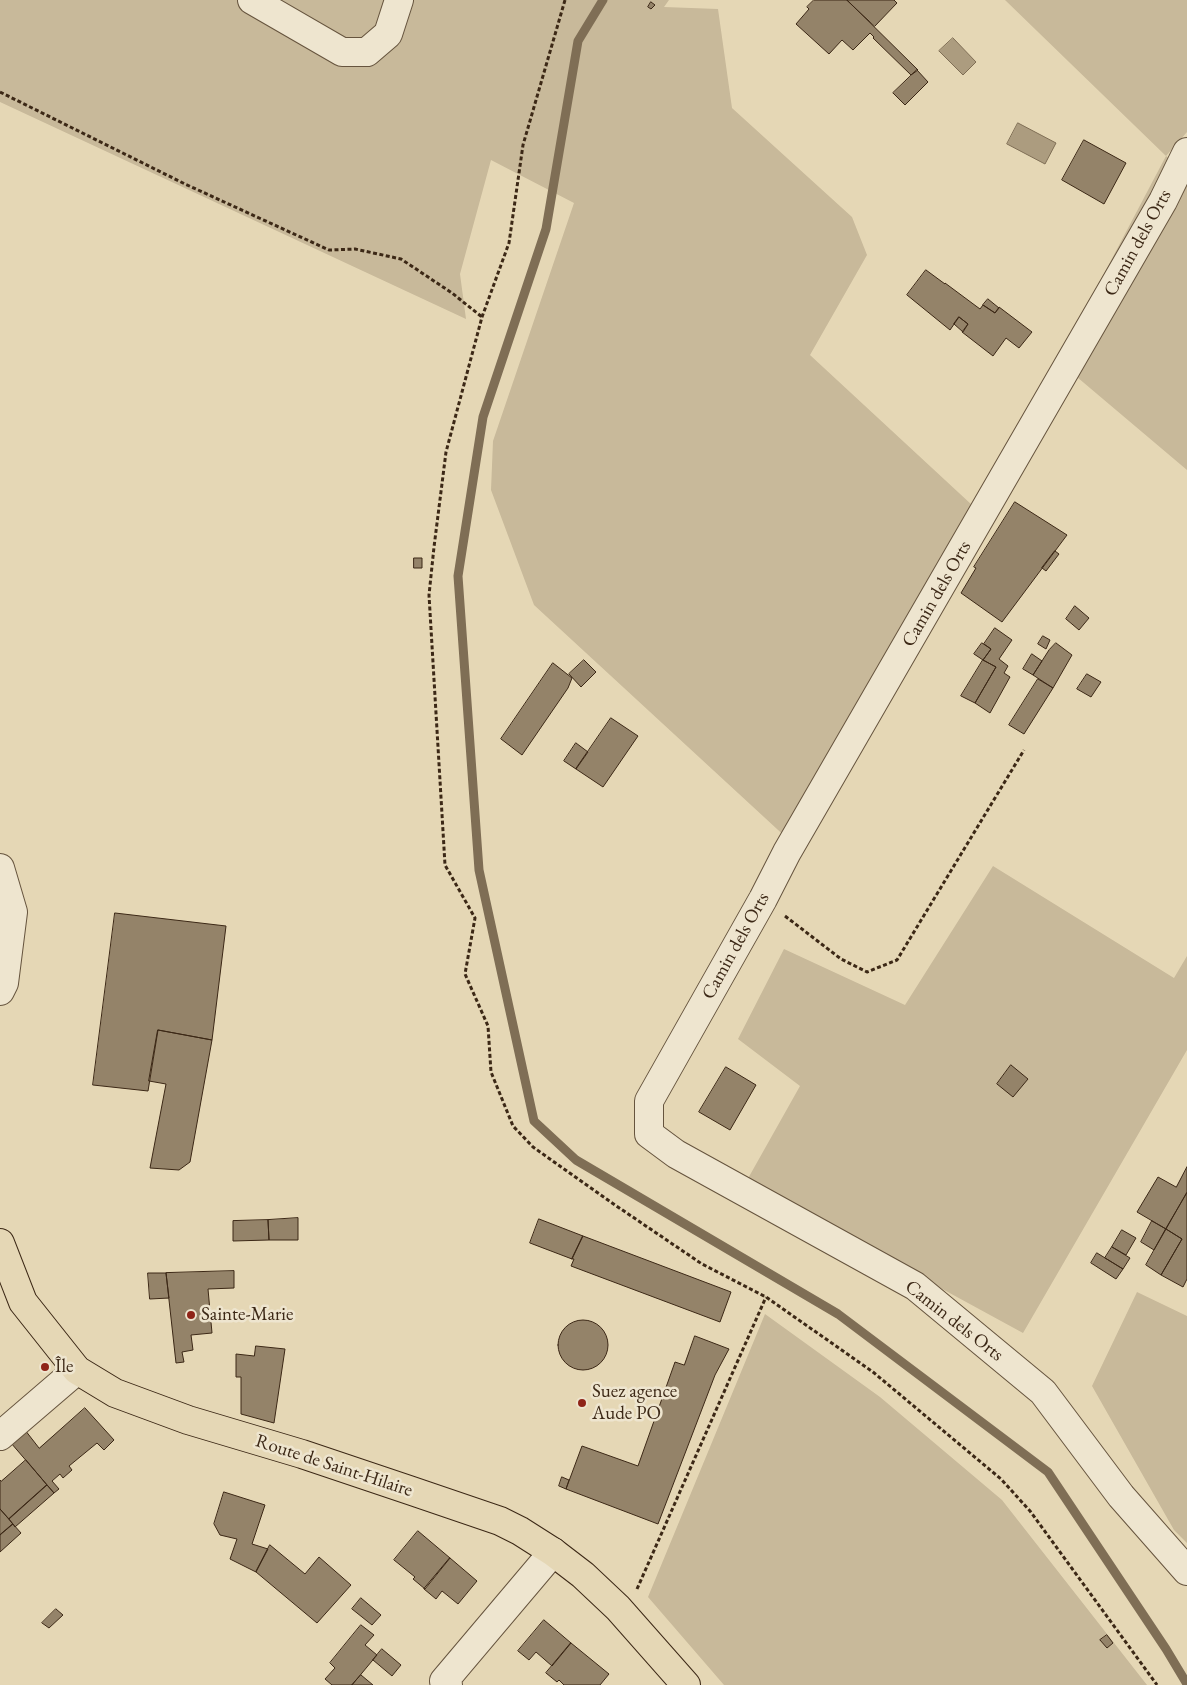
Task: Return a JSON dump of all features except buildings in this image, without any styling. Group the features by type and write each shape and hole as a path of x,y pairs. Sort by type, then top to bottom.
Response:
{"main road":[{"name":"Route de Saint-Hilaire","path":"0,1243 22,1302 77,1370 115,1393 188,1420 302,1454 500,1521 520,1531 583,1574 625,1616 686,1685"}],"street":[{"path":"252,0 342,52 367,52 388,34 399,0"},
{"name":"Camin dels Orts","path":"1187,152 1163,201 787,852 763,899 649,1101 649,1134 676,1154 915,1286 1043,1392 1121,1496 1187,1571"},
{"path":"0,868 13,912 4,983 0,991"},
{"path":"0,1436 77,1370"},
{"path":"448,1685 444,1681 553,1552"}],"path":[{"path":"565,0 523,145 509,244 482,317 446,452 429,595 444,865 475,918 464,974 488,1026 491,1072 513,1126 534,1147 702,1264 766,1297 873,1372 1001,1479 1030,1511 1157,1685"},
{"path":"0,92 185,184 329,250 355,249 401,259 482,317"},
{"path":"763,899 841,959 867,972 897,960 1024,750"},
{"path":"625,1616 766,1297"}],"shaded area":[{"path":"0,0 669,0 664,7 718,9 732,108 852,217 867,255 810,355 972,505 790,841 534,605 491,490 493,441 574,203 491,160 460,274 466,319 0,102"},
{"path":"1005,0 1187,0 1187,132 1166,156"},
{"path":"953,38 976,62 963,75 939,51"},
{"path":"1018,123 1056,143 1045,164 1007,144"},
{"path":"1166,156 1187,170 1187,470 1058,361"},
{"path":"993,866 1174,978 1187,956 1187,1050 1023,1333 746,1182 800,1086 738,1039 784,949 905,1005"},
{"path":"1137,1292 1187,1316 1187,1543 1174,1530 1092,1386"},
{"path":"765,1314 880,1397 1002,1500 1147,1685 724,1685 648,1597"}],"waterway":[{"path":"603,0 578,41 546,229 483,417 458,576 479,870 534,1121 576,1160 838,1314 1048,1472 1166,1649 1187,1684"}],"place":[{"name":"Sainte-Marie","path":"191,1315"},
{"name":"Île","path":"45,1367"},
{"name":"Suez agence Aude PO","path":"582,1403"}]}
